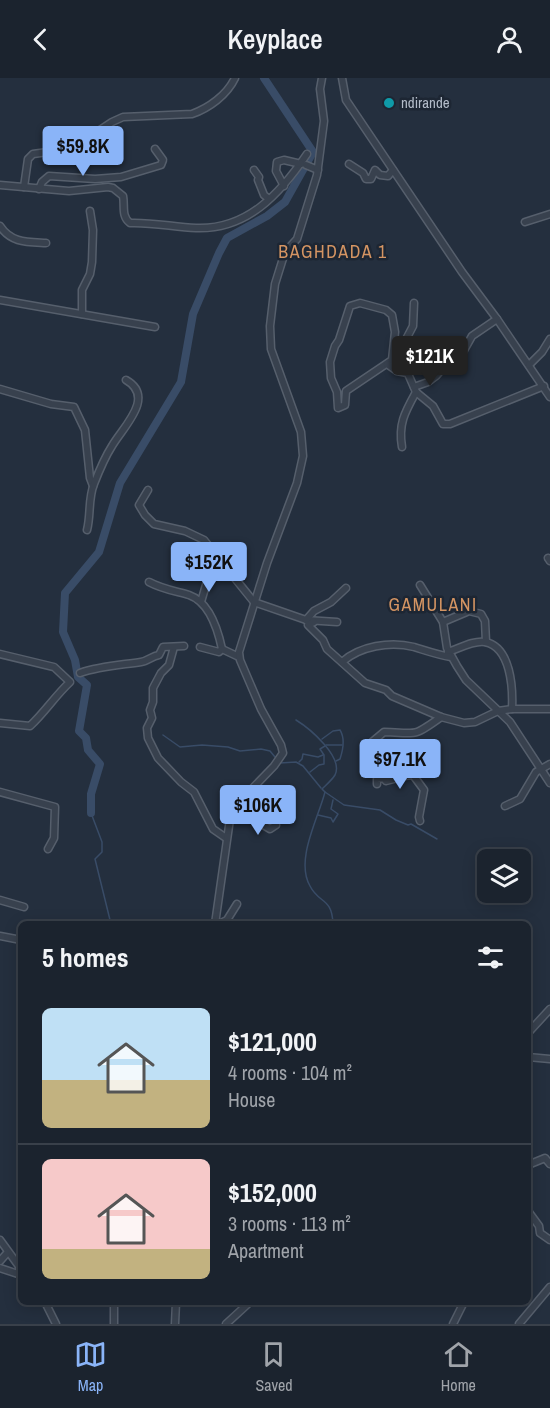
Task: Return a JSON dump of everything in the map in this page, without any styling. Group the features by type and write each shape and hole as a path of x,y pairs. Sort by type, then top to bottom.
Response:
{"street":[{"path":"24,187 28,159 33,154 62,150 79,144 123,117 192,114 200,111 219,98 235,78"},
{"path":"215,921 230,819 283,753 239,657 254,602 302,465 303,446 300,432 269,344 275,284 288,247 296,241 318,170 323,124 320,89 322,78"},
{"path":"342,78 346,100 462,273 550,396"},
{"path":"39,189 42,182 49,176 95,179 121,177 161,165 163,160 155,149"},
{"path":"0,185 69,191 100,187 113,188 123,196 124,213 126,220 130,223 215,228 238,221 269,199 304,165 307,154"},
{"path":"284,186 276,171 277,162 284,160 318,170"},
{"path":"349,164 363,173 366,179 371,178 375,170 380,175 388,176 393,170"},
{"path":"254,170 259,177 264,195 269,199"},
{"path":"82,314 82,290 90,274 92,262 93,230 90,211"},
{"path":"525,222 550,214"},
{"path":"0,226 8,237 17,241 46,243"},
{"path":"0,300 154,327"},
{"path":"414,303 413,326 403,345 402,360 415,390 433,406 445,425 544,386"},
{"path":"402,360 390,362 374,374 353,384 346,391 345,405 338,408 337,392 330,375 330,359 340,338 346,312 351,304 366,304 386,310 392,315 395,332 390,362 397,371 407,373"},
{"path":"402,447 399,435 400,426 415,390 436,376 448,362 463,352 472,336 497,319"},
{"path":"529,365 542,352 550,339"},
{"path":"87,530 93,486 108,451 137,407 138,391 135,385 126,380"},
{"path":"0,389 51,404 74,407 85,430 90,478 93,486"},
{"path":"148,490 139,505 145,515 154,524 198,535 254,602 306,620 337,622"},
{"path":"201,602 208,578 211,549"},
{"path":"149,582 166,590 188,595 201,602 218,631 222,649"},
{"path":"420,585 443,622 450,654 466,680 510,722 550,783"},
{"path":"306,620 314,611 331,602 346,588"},
{"path":"443,622 470,611 476,612 483,616 485,621 486,642"},
{"path":"314,621 308,625 310,629 323,640 327,649 365,683 386,690 403,701 441,717 470,724 498,711 550,709"},
{"path":"342,662 353,653 390,644 450,654 473,643 486,642 499,650 505,661 511,684 512,709"},
{"path":"80,673 123,663 145,661 151,656 159,655 163,647 184,646"},
{"path":"174,647 168,665 153,688 153,702 150,710 152,718 147,728 148,738 158,758 198,797 213,829 226,838"},
{"path":"200,647 213,652 219,652 222,649"},
{"path":"222,649 239,657"},
{"path":"0,654 54,667 70,682 30,726 0,723"},
{"path":"372,742 384,732 413,734 420,732 441,717"},
{"path":"398,746 411,748 417,752 413,775 424,790 420,820"},
{"path":"505,806 520,800 540,768 550,764"},
{"path":"377,784 377,779 384,778 386,781 395,777 413,775"},
{"path":"0,792 55,807 54,838 48,849"},
{"path":"236,809 270,829 276,825"},
{"path":"0,900 24,907"},
{"path":"225,921 237,904"},
{"path":"0,936 18,939"},
{"path":"531,1031 550,1009"},
{"path":"531,1057 550,1059"},
{"path":"531,1164 545,1158 550,1164"},
{"path":"531,1215 539,1226 540,1233 550,1240"},
{"path":"0,1240 18,1265"},
{"path":"0,1262 8,1252"},
{"path":"0,1268 18,1274"},
{"path":"519,1324 550,1287"},
{"path":"46,1305 56,1324"},
{"path":"114,1305 114,1324"},
{"path":"175,1324 176,1305"},
{"path":"226,1324 247,1305"},
{"path":"453,1324 462,1305"}],"waterway":[{"path":"91,813 91,794 100,764 88,750 86,738 79,731 87,685 78,677 75,660 63,632 65,593 99,552 120,483 181,382 193,314 227,238 267,216 285,202 313,152 264,78"},
{"path":"296,720 324,744 335,760 335,775 322,789 325,792 309,839 305,864 310,886 328,905 333,921"},
{"path":"322,739 333,731 340,730 343,737 343,748 340,759 336,761"},
{"path":"163,735 180,747 202,745 228,747 240,751 261,749 270,751 275,757"},
{"path":"326,745 342,745"},
{"path":"310,772 324,764 324,755 320,749 325,746"},
{"path":"299,762 303,754 318,757 323,755"},
{"path":"280,763 296,762 303,766 321,788"},
{"path":"325,792 344,805 380,810 437,839"},
{"path":"318,815 331,818 333,822 338,814 331,809 333,800"},
{"path":"91,813 102,842 102,852 95,859 110,921"}],"place":[{"name":"ndirande","path":"389,103"}],"district":[{"name":"BAGHDADA 1","path":"333,252"},
{"name":"GAMULANI","path":"433,605"}]}
